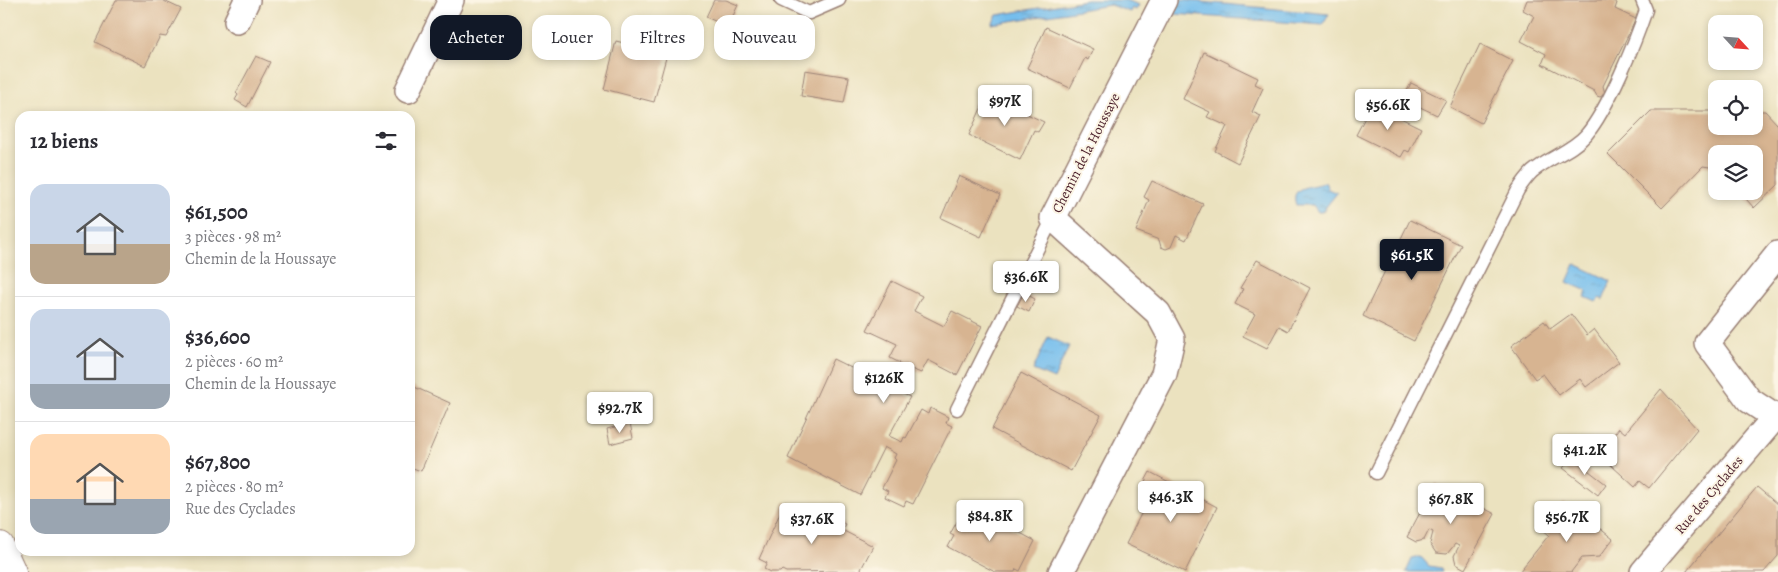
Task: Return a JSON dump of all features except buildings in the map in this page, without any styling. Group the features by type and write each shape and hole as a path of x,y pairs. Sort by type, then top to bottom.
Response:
{"highway":[{"path":"0,546 12,572"}],"street":[{"path":"408,90 451,0"},
{"name":"Chemin de la Houssaye","path":"1061,572 1164,374 1172,339 1158,313 1053,218 1164,0"},
{"name":"Rue des Cyclades","path":"1643,572 1776,418 1748,400 1707,343 1778,254"}],"lane":[{"path":"782,0 809,13 839,0"},
{"path":"1376,474 1518,190 1533,172 1559,156 1586,135 1605,104 1641,25 1646,10 1642,0"},
{"path":"956,409 1053,218"}],"water":[{"path":"1087,0 1125,0 1139,5 1136,10 1132,8 1130,12 1110,5 992,24 997,15"},
{"path":"1181,0 1329,14 1323,25 1174,14"},
{"path":"1325,182 1328,189 1337,193 1322,212 1318,212 1313,205 1296,205 1296,193 1299,190"},
{"path":"1575,264 1611,281 1603,300 1600,298 1596,302 1585,297 1587,291 1567,282"},
{"path":"1048,337 1069,346 1054,379 1033,370"},
{"path":"1421,557 1429,566 1441,568 1442,572 1406,572 1412,559"}]}
